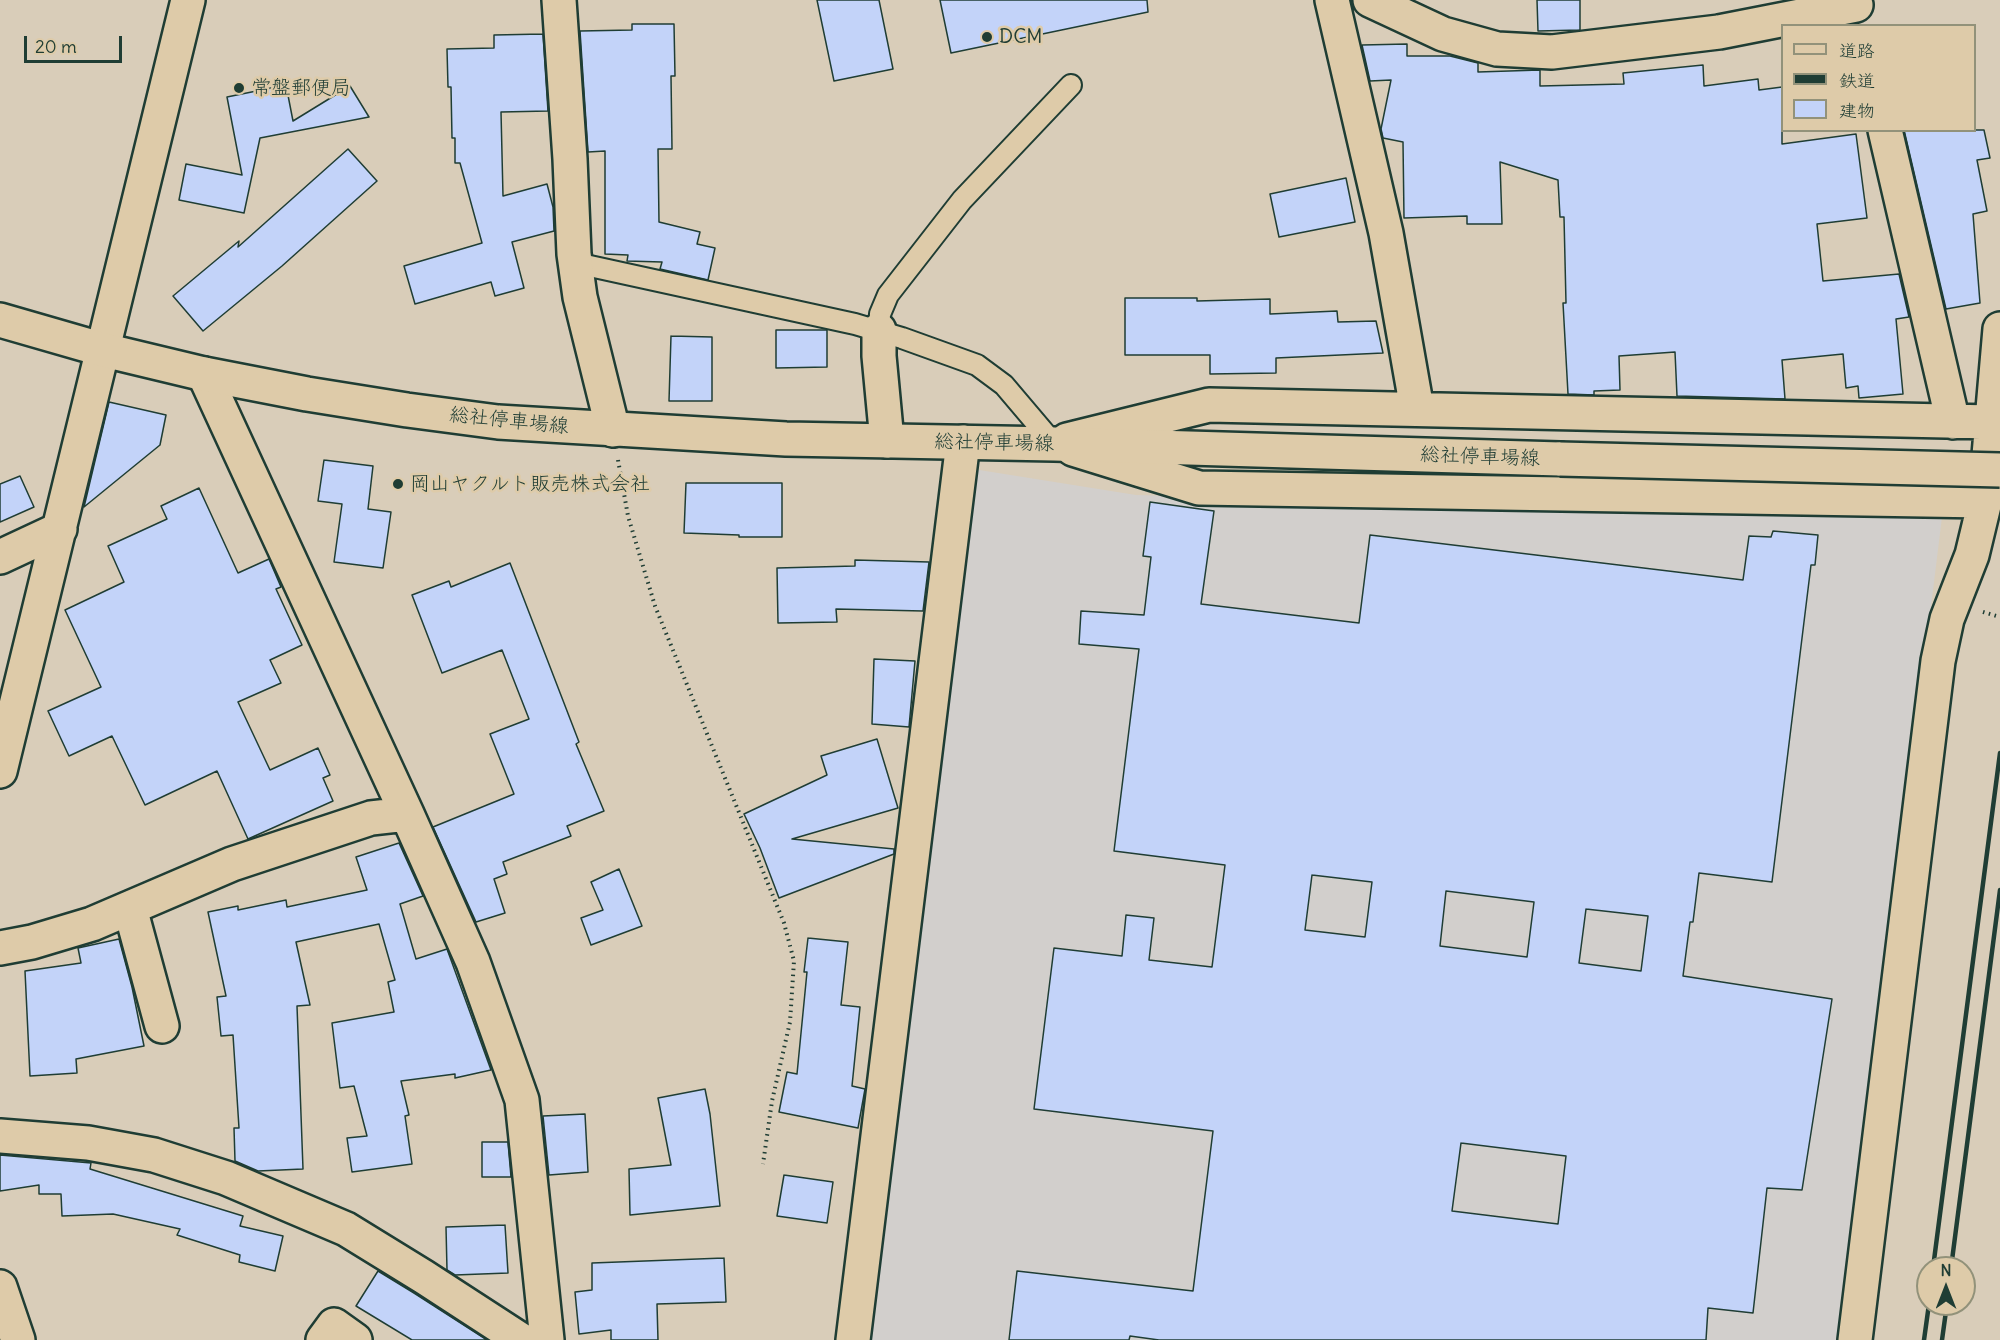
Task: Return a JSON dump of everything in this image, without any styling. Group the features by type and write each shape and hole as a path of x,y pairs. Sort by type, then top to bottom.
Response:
{"street":[{"path":"0,771 188,0"},
{"path":"559,0 580,297 613,430"},
{"path":"1332,0 1386,234 1417,409"},
{"path":"1370,0 1443,34 1497,49 1552,52 1719,32 1858,10"},
{"path":"1885,132 1953,422"},
{"name":"総社停車場線","path":"0,320 104,350 204,374 407,410 498,422 786,439 1054,444 2000,470"},
{"path":"1855,1340 1938,661 1947,619 1972,555 1985,501 2000,329"},
{"path":"879,330 879,356 887,441"},
{"path":"204,374 407,814 472,962 522,1100 547,1340"},
{"path":"1054,444 1209,405 1992,422"},
{"path":"853,1340 963,442"},
{"path":"1054,444 1199,488 1985,501"},
{"path":"0,557 60,528"},
{"path":"0,948 32,942 93,924 232,864 371,818 407,814"},
{"path":"130,909 162,1026"},
{"path":"0,1136 88,1143 154,1155 226,1178 346,1229 521,1340"},
{"path":"0,1287 18,1340"},
{"path":"323,1340 334,1325 355,1340"}],"lane":[{"path":"879,330 880,314 888,295 962,200 1071,85"},
{"path":"576,263 879,330 977,365 1004,385 1054,444"}],"path":[{"path":"613,430 628,516 655,606 784,923 794,961 790,1022 772,1101 763,1164"}],"shaded area":[{"path":"973,469 1136,495 1942,517 1841,1340 866,1340"}],"building":[{"path":"817,0 879,0 893,69 834,81"},
{"path":"940,0 1147,0 1148,12 951,53"},
{"path":"1537,0 1580,0 1580,30 1538,31"},
{"path":"632,24 674,24 675,76 671,76 672,149 658,149 659,222 700,232 697,244 715,248 708,280 660,269 662,262 627,261 628,255 605,254 605,151 588,152 580,31 632,30"},
{"path":"543,34 548,111 501,112 503,196 547,184 553,207 554,231 512,242 524,288 495,296 491,282 415,304 404,266 482,243 460,163 455,163 447,49 494,48 494,35"},
{"path":"1407,44 1407,56 1450,56 1478,63 1478,72 1540,70 1540,86 1624,84 1623,73 1703,65 1704,86 1758,79 1759,90 1781,87 1782,144 1856,134 1867,218 1817,224 1823,281 1899,274 1909,317 1896,319 1903,394 1859,398 1858,386 1846,388 1843,354 1782,360 1785,399 1677,396 1675,352 1619,356 1620,390 1594,391 1594,395 1568,394 1563,303 1566,303 1564,217 1560,217 1558,180 1500,162 1502,224 1467,224 1467,216 1404,218 1403,142 1383,138 1381,129 1391,80 1370,81 1362,45"},
{"path":"286,85 293,121 350,86 369,117 260,138 244,213 179,200 186,164 242,175 227,97"},
{"path":"1984,130 1990,158 1977,160 1987,211 1973,214 1980,303 1946,309 1904,132"},
{"path":"348,149 377,181 282,266 203,331 173,296 239,241 238,247"},
{"path":"1346,178 1355,222 1279,237 1270,194"},
{"path":"1125,298 1197,298 1197,301 1270,299 1270,314 1337,311 1338,322 1376,321 1383,353 1276,358 1276,373 1210,374 1210,355 1125,355"},
{"path":"776,330 827,330 827,367 776,368"},
{"path":"671,336 712,337 712,401 669,401"},
{"path":"109,402 166,415 160,445 84,507"},
{"path":"324,460 373,466 368,509 391,512 383,568 334,562 342,504 318,501"},
{"path":"20,476 34,507 0,522 0,484"},
{"path":"686,483 782,483 782,537 684,533"},
{"path":"199,488 238,573 269,559 281,587 276,589 302,645 270,660 281,683 238,702 270,770 318,748 330,775 323,778 333,801 248,839 217,771 145,805 112,736 69,756 48,711 101,687 65,610 124,582 108,546 167,519 161,506"},
{"path":"1150,502 1214,511 1201,604 1359,623 1370,535 1743,580 1749,536 1771,537 1773,531 1818,535 1815,565 1811,565 1772,882 1699,873 1683,976 1832,999 1802,1190 1767,1188 1753,1313 1708,1308 1706,1340 1159,1340 1130,1336 1129,1340 1009,1340 1017,1271 1193,1291 1213,1131 1034,1109 1054,948 1122,956 1126,915 1154,918 1149,960 1212,967 1225,865 1114,851 1139,649 1079,644 1081,611 1144,615 1151,557 1143,556","holes":["1312,875 1372,882 1365,937 1305,930","1446,891 1534,902 1527,957 1440,946","1586,909 1648,916 1641,971 1579,963","1461,1143 1566,1156 1558,1224 1452,1211"]},
{"path":"855,560 929,562 923,611 836,609 837,622 778,623 777,568 855,566"},
{"path":"510,563 579,742 576,744 604,811 567,826 571,836 503,862 507,874 494,879 505,913 476,922 433,827 514,794 490,734 529,719 502,650 442,673 412,595 449,581 451,587"},
{"path":"874,659 915,661 909,727 872,724"},
{"path":"877,739 898,808 792,839 894,849 894,854 779,898 744,814 827,775 821,756"},
{"path":"399,843 423,896 400,904 416,959 447,949 491,1070 455,1078 455,1074 401,1081 409,1115 405,1116 412,1164 352,1172 347,1138 367,1136 354,1086 340,1088 332,1023 394,1012 388,982 395,980 379,924 296,942 310,1005 297,1006 303,1169 258,1171 235,1161 234,1128 239,1128 233,1035 221,1036 217,997 226,996 208,912 238,906 238,910 286,900 287,907 367,890 356,857"},
{"path":"619,869 642,926 591,945 581,918 603,910 591,882"},
{"path":"808,938 848,942 841,1005 860,1007 852,1086 865,1089 858,1128 779,1112 787,1072 797,1074"},
{"path":"119,939 144,1046 76,1059 77,1073 30,1076 25,971 81,963 78,948"},
{"path":"705,1089 720,1206 630,1215 629,1169 671,1165 658,1098"},
{"path":"585,1114 588,1172 549,1175 543,1116"},
{"path":"482,1142 508,1142 511,1177 482,1177"},
{"path":"0,1155 91,1163 90,1169 243,1216 240,1226 283,1236 275,1271 239,1262 240,1255 177,1235 180,1229 113,1214 62,1216 61,1194 39,1194 39,1185 0,1191"},
{"path":"784,1175 833,1182 827,1223 777,1216"},
{"path":"505,1225 508,1273 455,1275 447,1270 446,1227"},
{"path":"724,1258 726,1302 657,1304 658,1340 611,1340 611,1330 579,1334 575,1292 592,1290 592,1263"},
{"path":"378,1271 487,1340 412,1340 356,1306"}],"railway":[{"path":"1935,1256 2000,753"},
{"path":"1953,1256 2000,890"},
{"path":"1924,1340 1927,1316"},
{"path":"1942,1340 1945,1316"}],"place":[{"name":"DCM","path":"987,37"},
{"name":"常盤郵便局","path":"239,88"},
{"name":"岡山ヤクルト販売株式会社","path":"398,484"}]}
